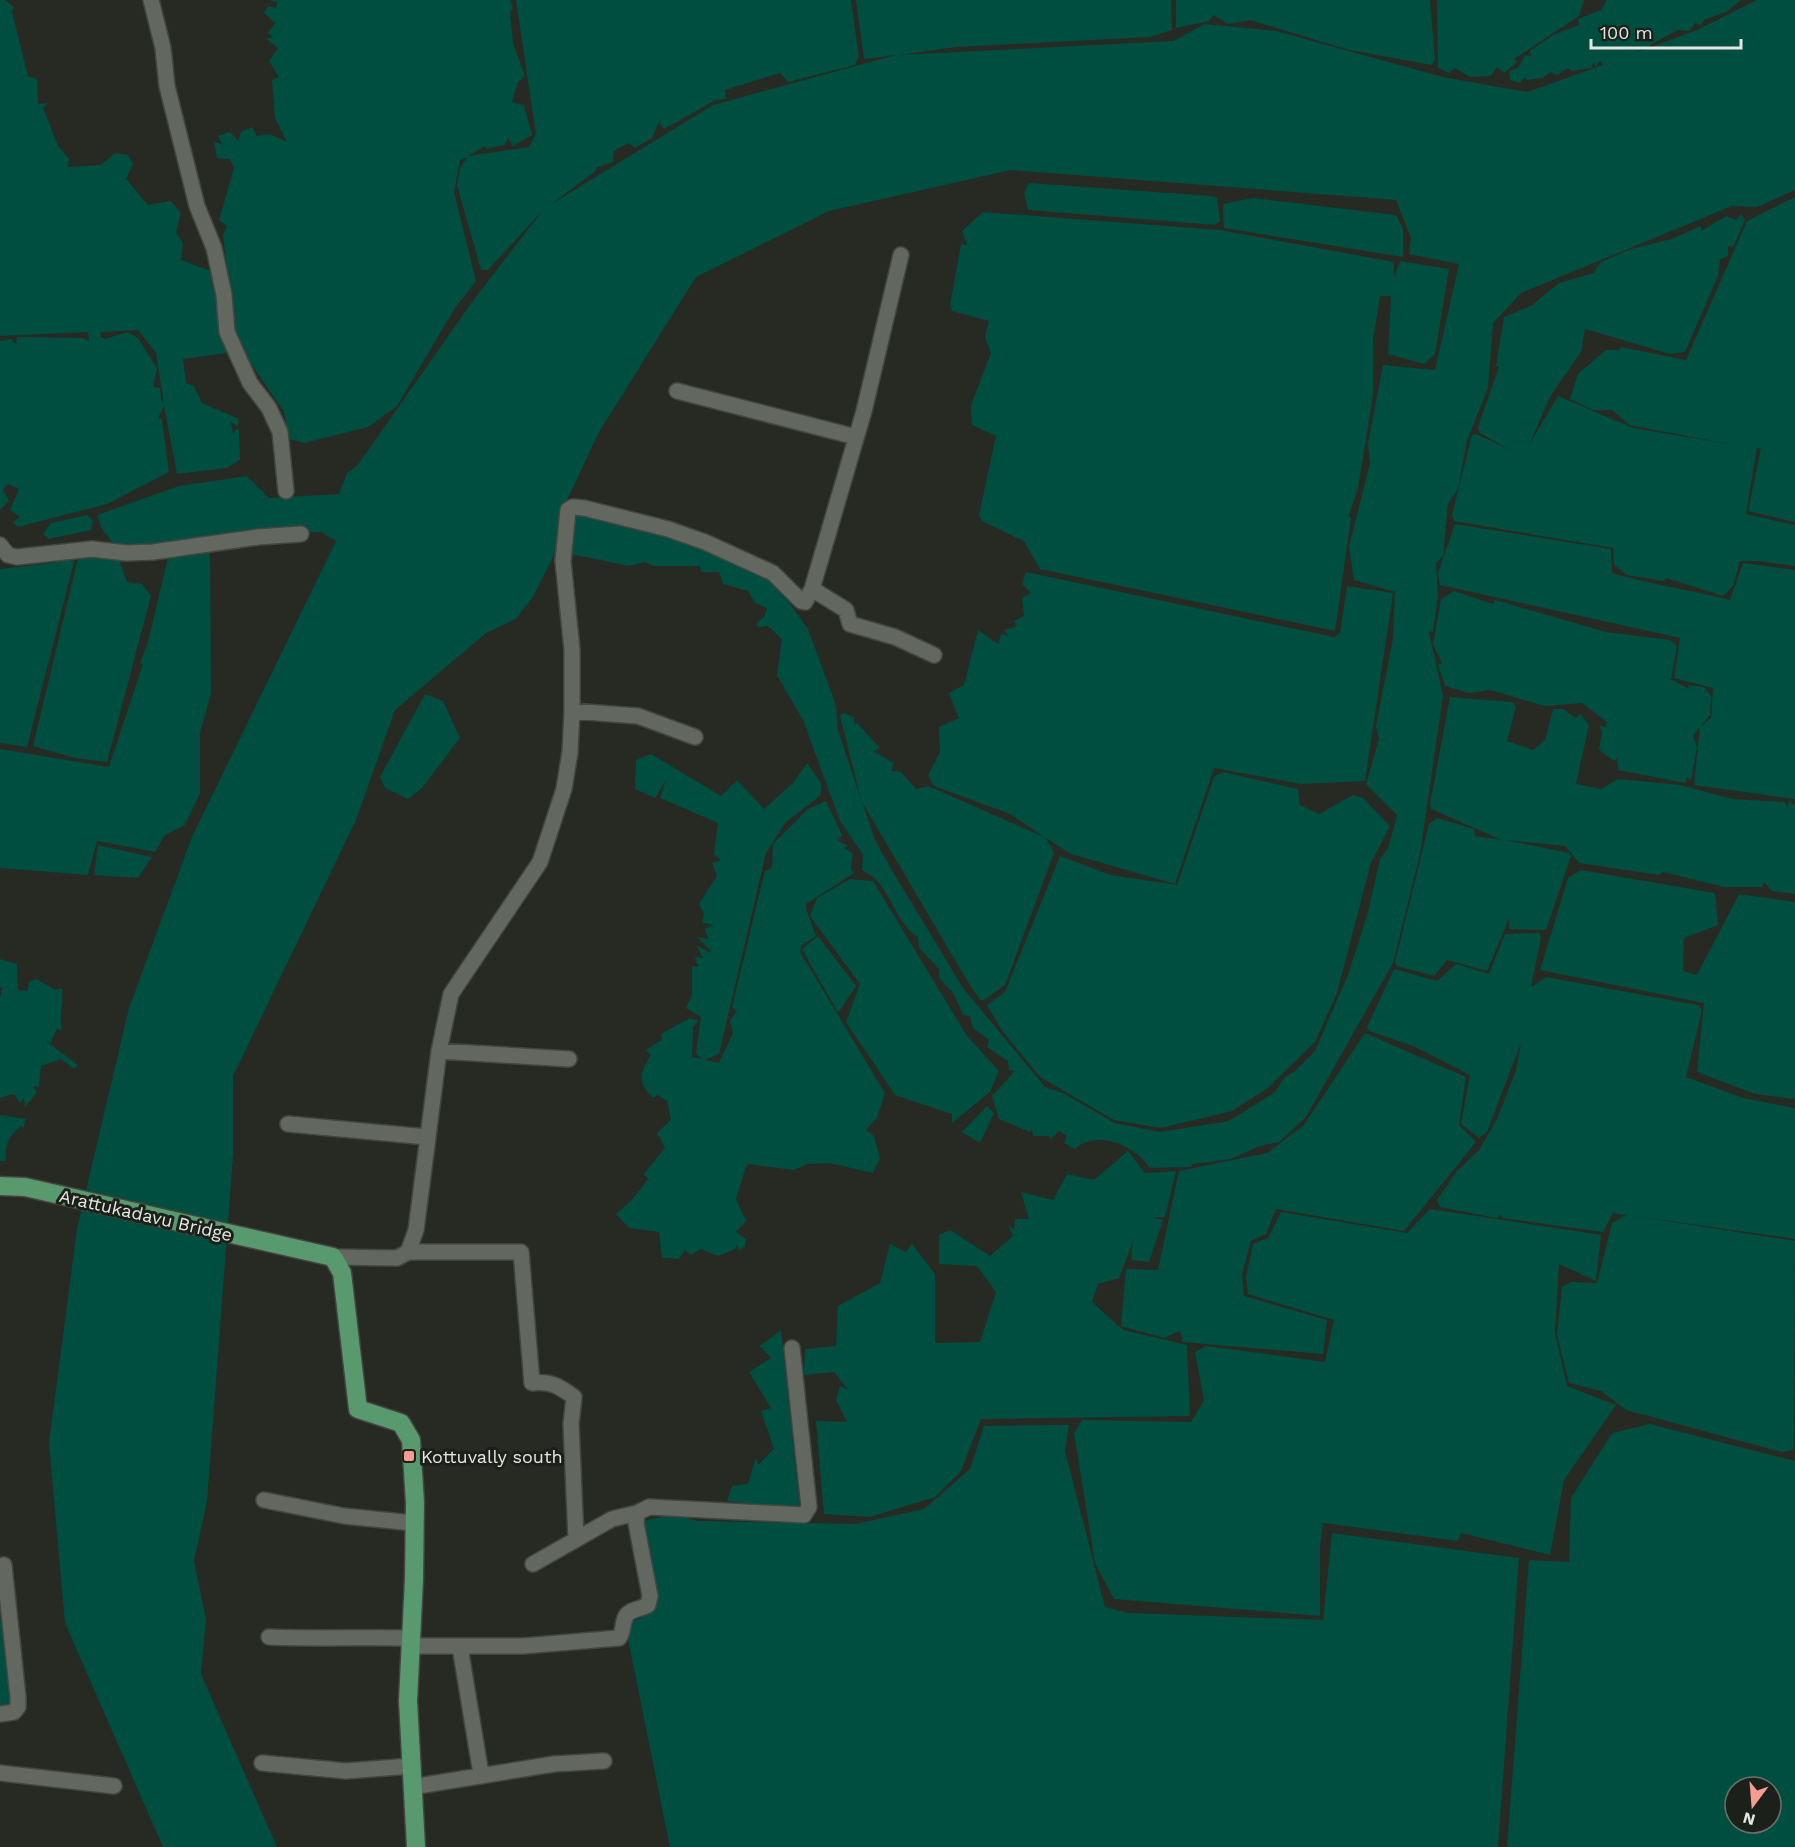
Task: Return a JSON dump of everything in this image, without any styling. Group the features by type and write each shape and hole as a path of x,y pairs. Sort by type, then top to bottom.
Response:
{"main road":[{"name":"Arattukadavu Bridge","path":"0,1186 25,1187 267,1244 333,1257"},
{"path":"333,1257 342,1273 358,1409 401,1423 411,1440 414,1579 409,1642 411,1766 416,1847"}],"street":[{"path":"151,0 163,48 167,86 198,206 214,248 224,295 227,332 250,383 269,408 280,432 286,491"},
{"path":"408,1252 416,1230 439,1051 451,994 540,862 564,789 573,711 572,650 562,561 568,510 573,507 585,508 668,529 705,542 773,573 801,601 806,602 812,589 856,437 901,255"},
{"path":"677,391 856,437"},
{"path":"0,545 8,555 17,557 92,549 135,553 301,534"},
{"path":"812,589 846,610 850,624 895,637 934,655"},
{"path":"573,711 638,716 695,737"},
{"path":"439,1051 569,1059"},
{"path":"288,1124 427,1137"},
{"path":"333,1257 397,1258 408,1252 521,1252 532,1383 548,1381 560,1386 574,1397 571,1424 576,1538"},
{"path":"533,1564 612,1519 637,1513 649,1507 804,1515 809,1507 792,1348"},
{"path":"264,1500 344,1516 413,1523"},
{"path":"269,1637 323,1640 347,1636 460,1647 523,1646 619,1638 624,1631 624,1619 629,1612 648,1605 650,1596 636,1523 637,1513"},
{"path":"0,1714 14,1712 18,1697 4,1564"},
{"path":"460,1647 481,1774"},
{"path":"412,1786 554,1764 604,1761"},
{"path":"262,1763 346,1771 411,1766"},
{"path":"0,1773 114,1786"}],"shaded area":[{"path":"0,0 5,0 14,7 12,12 28,76 37,79 38,104 48,103 43,108 58,146 69,159 68,167 101,165 115,153 128,155 133,164 126,179 148,205 171,201 181,213 176,232 183,243 181,260 211,271 227,353 183,359 186,383 194,386 202,403 239,419 237,426 231,422 233,435 236,429 239,430 240,460 227,468 177,474 164,406 158,418 162,419 169,472 107,504 18,527 13,522 20,517 10,510 19,489 8,484 3,490 9,501 0,510 0,341 11,339 16,344 17,337 83,338 89,341 88,332 0,336","holes":["138,330 156,353 164,404 161,400 160,388 153,387 157,368 138,338 127,332 105,339 100,337 101,332"]},
{"path":"269,0 510,0 513,9 510,12 513,43 525,76 518,82 512,102 524,105 532,135 513,146 508,138 505,145 486,149 485,146 468,156 529,147 536,134 516,0 851,0 859,57 855,65 788,82 780,73 725,90 726,99 716,100 664,129 659,122 652,138 635,148 629,143 614,151 613,162 596,168 597,170 550,205 713,105 896,55 864,59 856,0 1171,0 1172,30 1150,37 956,47 899,55 1173,41 1205,24 1276,31 1443,77 1527,92 1603,65 1600,61 1596,66 1593,63 1591,68 1572,71 1568,68 1557,75 1550,72 1543,78 1527,80 1525,77 1520,83 1510,80 1509,71 1518,68 1525,55 1531,56 1530,51 1553,35 1579,25 1578,19 1601,10 1607,0 1741,0 1726,12 1704,20 1701,25 1695,23 1689,31 1678,30 1635,53 1697,30 1757,0 1795,0 1795,190 1757,207 1732,206 1521,293 1493,323 1488,388 1467,441 1458,489 1448,504 1443,556 1436,563 1438,595 1433,631 1429,632 1443,696 1420,854 1393,963 1306,1117 1279,1142 1257,1147 1231,1159 1192,1164 1191,1167 1150,1168 1135,1153 1116,1143 1094,1140 1075,1149 1064,1143 1067,1136 1059,1131 1051,1139 1048,1136 1033,1136 1032,1129 1030,1132 999,1119 992,1096 1015,1071 1009,1070 1008,1061 987,1047 989,1040 973,1028 970,1016 963,1015 954,994 939,978 939,969 919,948 918,937 906,926 878,882 862,870 863,855 840,821 803,720 777,675 782,639 768,626 758,627 757,623 764,617 767,608 755,603 748,591 723,584 719,572 701,572 700,566 653,566 645,562 629,566 556,551 533,597 516,619 486,633 395,710 356,820 233,1076 233,1155 207,1501 194,1561 206,1619 201,1674 277,1847 163,1847 65,1623 49,1443 77,1229 129,1008 192,837 336,541 321,532 256,534 125,559 102,529 97,515 179,486 247,476 269,498 339,494 347,473 357,466 472,302 543,210 488,270 481,270 457,185 460,169 467,157 460,160 454,192 476,281 455,308 397,406 368,427 304,443 289,439 284,412 245,355 233,326 223,234 227,226 219,220 234,168 230,159 217,158 214,142 222,144 218,136 230,132 238,141 241,132 252,127 257,136 270,134 287,142 275,118 272,80 279,77 269,61 278,48 266,39 273,37 268,33 275,23 264,13 268,6 276,8 277,2","holes":["1011,170 1396,200 1411,238 1409,254 1459,264 1435,370 1383,365 1368,444 1370,463 1349,547 1354,580 1395,592 1393,638 1376,726 1379,739 1366,784 1397,815 1388,848 1380,859 1368,912 1348,975 1315,1051 1296,1070 1284,1078 1275,1092 1229,1121 1160,1132 1115,1123 1063,1093 1045,1087 963,988 875,840 862,802 968,982 980,1000 984,1000 1005,985 1054,853 1046,838 1071,854 1175,884 1214,768 1301,784 1365,781 1393,593 1347,586 1340,633 1334,637 1026,572 1022,584 1031,593 1022,598 1024,616 1014,621 1016,627 1004,630 1009,636 1001,634 998,644 978,630 964,685 949,693 959,718 939,727 940,752 928,775 934,786 1010,814 1044,837 928,786 916,789 901,772 891,771 894,763 873,751 880,748 857,723 855,725 854,717 844,713 840,715 861,800 838,730 836,705 808,629 772,579 681,536 583,513 561,513 599,432 696,277 829,211"]},
{"path":"1176,0 1430,0 1435,60 1432,65 1349,50 1250,20 1228,24 1214,15 1209,21 1176,28"},
{"path":"1437,0 1584,0 1579,16 1514,59 1517,62 1504,73 1497,67 1491,76 1470,77 1455,68 1449,73 1438,68"},
{"path":"1029,183 1211,196 1217,198 1220,221 1215,225 1028,210 1024,193"},
{"path":"1795,197 1795,522 1748,511 1761,449 1757,448 1746,514 1795,525 1795,566 1740,561 1733,586 1723,596 1666,578 1664,581 1627,575 1614,565 1613,548 1454,521 1452,515 1472,435 1476,434 1510,450 1480,433 1478,427 1499,367 1496,366 1504,317 1531,306 1559,283 1593,273 1601,262 1631,249 1671,239 1701,226 1701,231 1726,216 1736,220 1741,214 1745,220 1733,247 1728,246 1728,256 1720,259 1718,276 1685,352 1670,354 1585,329 1581,352 1551,395 1529,445 1558,396 1633,428 1729,444 1629,425 1612,410 1593,410 1570,399 1578,374 1606,350 1620,350 1621,347 1686,360 1747,221"},
{"path":"1253,198 1396,215 1403,229 1403,257 1224,228 1223,204"},
{"path":"983,212 1220,230 1394,262 1394,277 1400,261 1449,269 1435,354 1424,364 1388,354 1391,296 1380,296 1373,340 1373,395 1358,488 1349,515 1351,518 1335,631 1040,569 1024,541 982,521 979,515 996,436 972,425 971,405 991,353 985,337 989,321 952,311 950,305 961,244 967,245 962,231"},
{"path":"87,515 93,521 91,530 48,539 43,534 51,523"},
{"path":"1455,524 1611,549 1612,573 1730,600 1743,563 1795,570 1795,799 1694,785 1700,727 1693,736 1697,747 1691,780 1687,777 1685,783 1618,770 1617,758 1614,761 1599,750 1602,732 1599,725 1606,727 1607,722 1582,703 1545,706 1490,690 1469,693 1445,686 1438,665 1442,663 1433,644 1441,599 1454,591 1493,604 1495,600 1606,632 1670,640 1677,646 1671,679 1689,689 1688,685 1704,687 1711,696 1710,715 1701,726 1711,718 1713,688 1674,678 1680,638 1440,585 1438,573"},
{"path":"198,547 210,554 211,693 200,733 200,793 185,825 165,835 155,852 97,841 88,875 0,868 0,749 109,767 143,664 140,663 148,642 169,553"},
{"path":"76,554 27,747 0,743 0,569 52,563"},
{"path":"79,554 119,559 127,582 142,584 151,596 107,762 75,758 33,746"},
{"path":"425,694 443,701 460,738 422,788 408,799 385,788 380,777"},
{"path":"1450,697 1512,702 1516,707 1507,741 1533,750 1545,740 1553,709 1563,709 1576,718 1580,714 1589,725 1576,784 1601,789 1618,779 1680,785 1733,799 1785,802 1787,806 1790,801 1795,805 1795,894 1772,891 1764,882 1762,887 1724,887 1663,872 1659,875 1579,863 1565,846 1506,840 1569,853 1571,856 1546,930 1509,929 1509,919 1487,971 1447,960 1434,976 1397,966 1395,962 1429,824 1437,818 1474,829 1475,836 1502,840 1431,809 1430,804"},
{"path":"651,754 721,796 737,780 764,809 793,783 807,763 821,783 821,795 785,823 766,853 719,1054 704,1060 719,1063 733,1033 730,1020 737,1011 732,1007 765,871 772,868 773,844 808,809 826,801 842,835 838,841 847,845 845,849 853,853 851,869 854,873 806,904 816,936 802,945 800,952 885,1093 877,1118 866,1130 874,1136 880,1158 873,1173 829,1163 807,1164 794,1170 747,1164 736,1199 746,1221 736,1232 746,1239 745,1246 739,1251 737,1244 735,1249 718,1256 701,1249 691,1255 685,1250 679,1259 662,1258 659,1232 629,1228 616,1214 634,1198 648,1179 644,1174 665,1148 657,1133 671,1120 667,1101 658,1095 653,1098 642,1082 642,1072 651,1055 646,1050 662,1040 661,1034 690,1018 698,1021 693,1027 692,1057 702,1059 696,1053 701,1017 686,1008 692,995 692,966 698,967 695,957 703,958 696,945 710,953 711,951 697,937 709,939 704,929 714,925 702,923 704,914 699,904 717,876 712,863 721,860 714,854 718,823 660,798 666,780 655,798 635,789 636,760"},
{"path":"1223,772 1298,789 1300,805 1319,814 1353,795 1363,798 1390,826 1371,863 1337,993 1315,1042 1268,1088 1232,1111 1161,1128 1114,1120 1040,1077 1001,1029 987,1005 1005,992 1060,856 1111,875 1177,885 1214,777"},
{"path":"98,845 152,857 138,878 94,875"},
{"path":"1581,870 1715,893 1718,925 1684,938 1683,971 1697,975 1739,894 1795,902 1795,1099 1755,1094 1697,1072 1704,1003 1540,970 1568,878"},
{"path":"850,879 873,881 967,1036 999,1071 990,1092 952,1123 952,1114 895,1095 846,1022 860,984 810,916 817,898"},
{"path":"1539,933 1541,938 1531,987 1546,977 1698,1005 1702,1010 1686,1077 1743,1098 1795,1108 1795,1239 1628,1215 1795,1241 1794,1450 1781,1452 1626,1410 1601,1391 1569,1383 1557,1335 1562,1287 1571,1282 1597,1283 1612,1223 1626,1215 1613,1213 1603,1232 1502,1218 1501,1214 1497,1218 1440,1207 1437,1200 1458,1170 1479,1150 1497,1119 1516,1070 1521,1043 1487,1132 1479,1138 1461,1124 1470,1075 1413,1046 1369,1031 1367,1027 1394,969 1437,981 1456,964 1489,974 1505,934"},
{"path":"818,936 856,986 838,1013 802,949"},
{"path":"0,959 17,964 18,990 27,991 29,982 36,979 56,990 62,988 62,1030 57,1029 50,1044 47,1040 47,1042 78,1065 74,1069 61,1059 41,1066 39,1086 33,1087 37,1092 25,1107 24,1098 20,1103 14,1094 0,1098 2,988 0,987"},
{"path":"1365,1033 1466,1077 1459,1125 1476,1142 1404,1231 1276,1209 1266,1234 1251,1241 1242,1274 1244,1296 1327,1320 1323,1354 1183,1342 1180,1331 1164,1338 1121,1326 1126,1269 1158,1270 1179,1171 1267,1153 1304,1125"},
{"path":"987,1106 994,1113 980,1143 962,1132"},
{"path":"0,1115 26,1119 23,1129 22,1126 17,1129 8,1141 6,1161 0,1161"},
{"path":"1128,1151 1145,1173 1176,1171 1165,1217 1153,1217 1163,1220 1149,1262 1131,1260 1133,1241 1119,1278 1098,1284 1092,1302 1123,1330 1187,1345 1190,1416 981,1419 961,1471 935,1497 870,1517 824,1514 816,1421 847,1422 836,1400 840,1386 848,1390 834,1372 804,1375 805,1349 836,1346 838,1306 880,1283 890,1244 906,1252 912,1244 935,1274 935,1343 980,1342 996,1292 977,1266 939,1264 939,1235 950,1230 990,1256 1013,1236 1008,1224 1014,1230 1015,1219 1029,1219 1021,1192 1053,1200 1067,1174 1094,1180"},
{"path":"1430,1209 1601,1235 1596,1281 1559,1264 1555,1333 1567,1386 1616,1405 1564,1480 1550,1555 1461,1533 1458,1541 1323,1523 1320,1546 1320,1616 1114,1599 1095,1563 1074,1433 1082,1420 1191,1422 1204,1400 1195,1352 1206,1346 1325,1362 1334,1320 1248,1294 1246,1277 1253,1244 1268,1238 1281,1212 1407,1233"},
{"path":"781,1330 800,1510 727,1501 732,1486 748,1484 756,1457 758,1465 774,1449 761,1411 771,1408 749,1372 771,1358 760,1346"},
{"path":"1650,1424 1795,1461 1795,1847 1507,1847 1529,1560 1569,1562 1571,1498 1612,1433"},
{"path":"1069,1425 1065,1451 1105,1607 1129,1613 1323,1620 1332,1533 1519,1558 1498,1847 670,1847 626,1629 633,1621 654,1612 655,1594 641,1521 673,1515 698,1521 855,1524 924,1509 970,1469 984,1426"},
{"path":"2,1617 2,1625 7,1633 10,1704 0,1707 0,1619"}],"place":[{"name":"Kottuvally south","path":"409,1456"}]}
